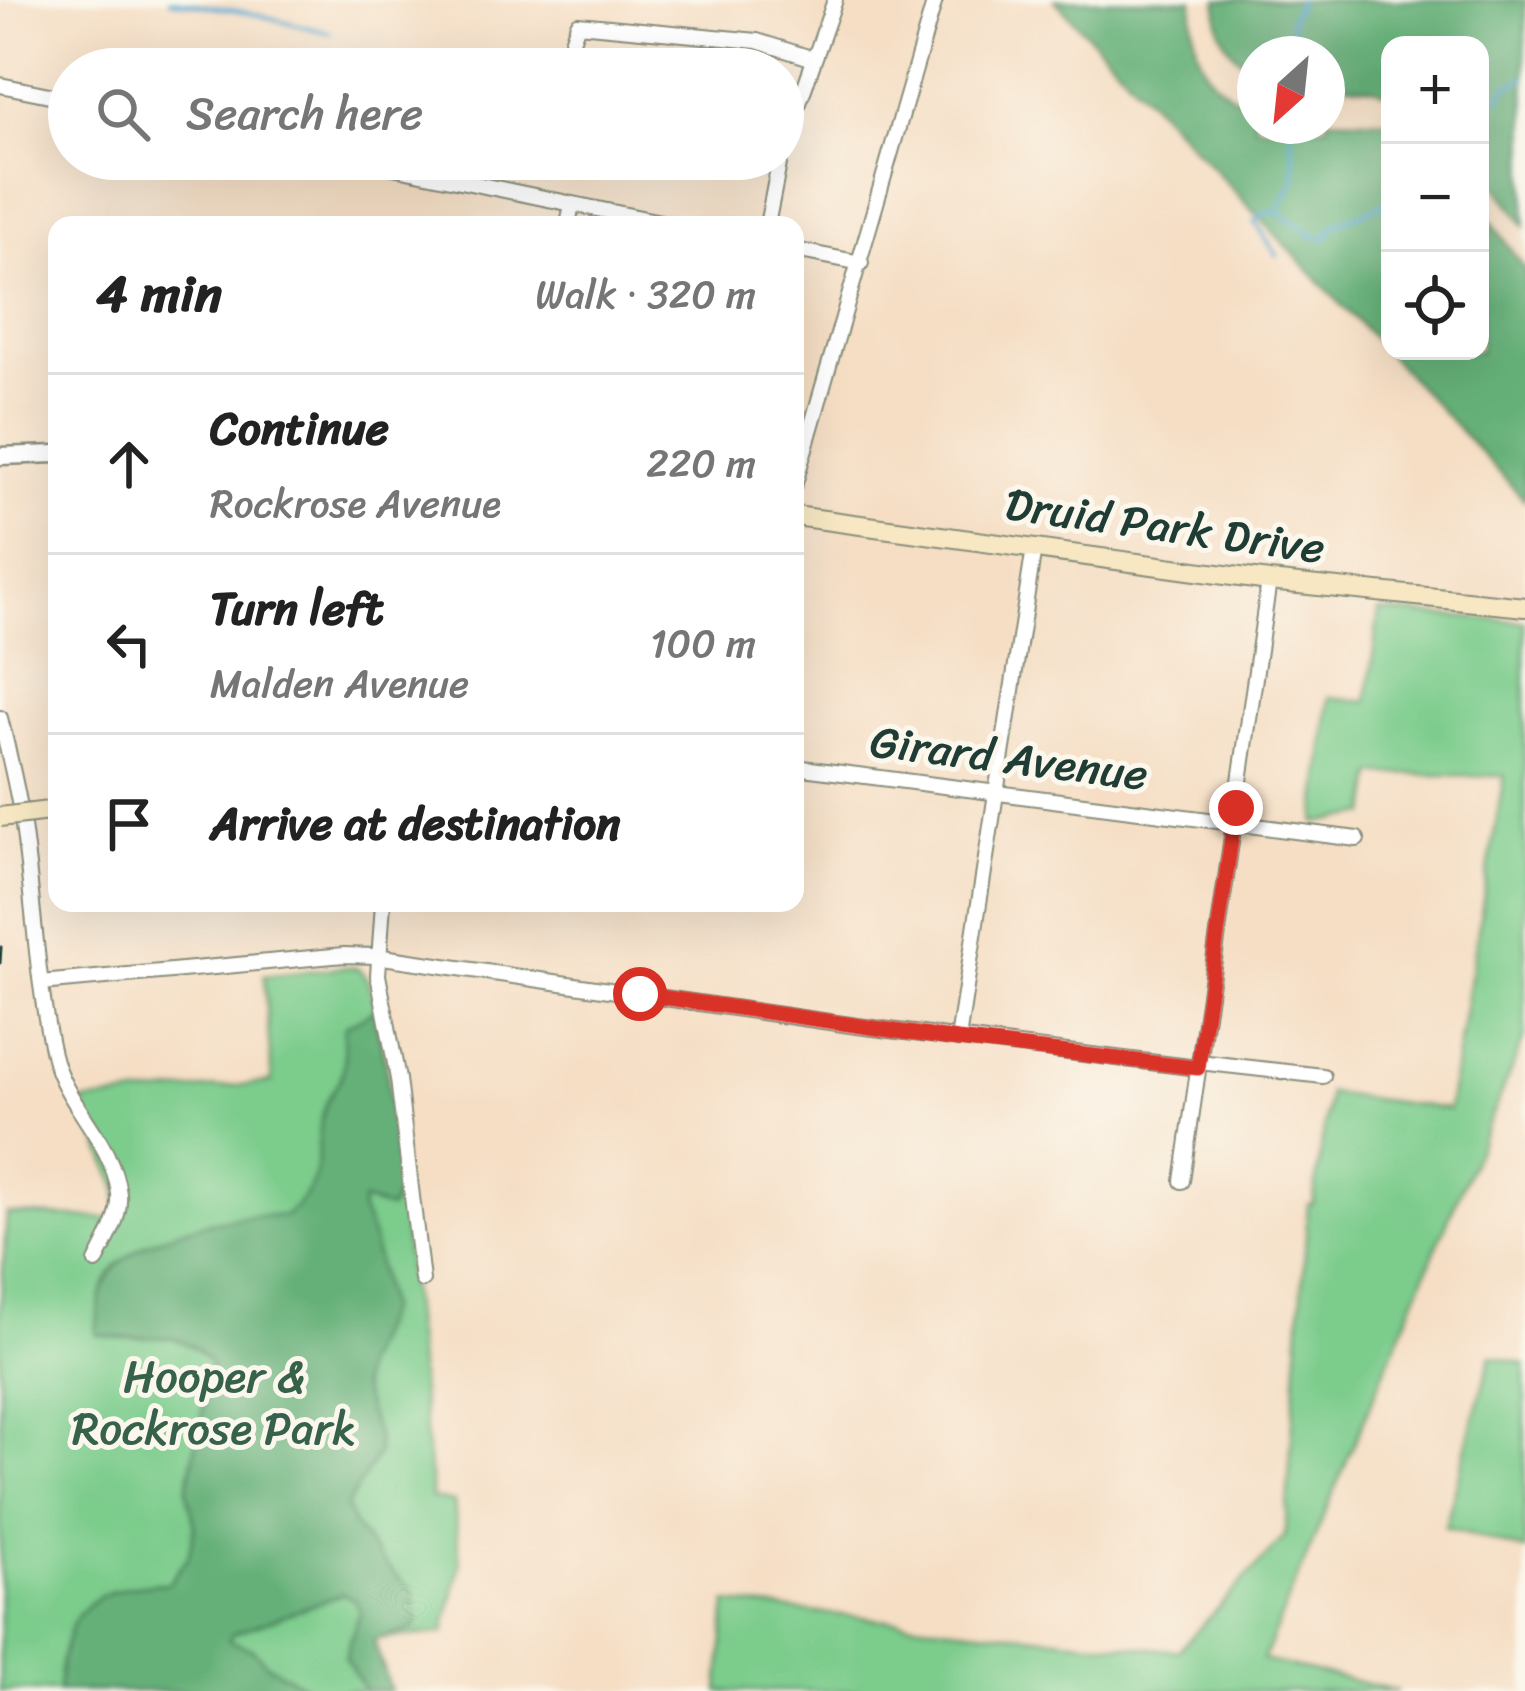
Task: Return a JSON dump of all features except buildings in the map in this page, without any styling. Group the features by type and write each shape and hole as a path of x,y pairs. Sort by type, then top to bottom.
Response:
{"main road":[{"name":"Druid Park Drive","path":"804,517 1268,581 1525,607"},
{"path":"0,817 48,811"}],"street":[{"path":"804,88 836,0"},
{"path":"804,453 935,0"},
{"path":"572,41 578,24 757,41 779,48"},
{"path":"804,56 814,59"},
{"path":"0,85 48,95"},
{"path":"456,180 631,216"},
{"path":"769,216 776,180"},
{"path":"570,216 572,204"},
{"path":"804,252 860,263"},
{"path":"0,456 48,454"},
{"path":"958,1040 1034,548"},
{"path":"1182,1181 1268,581"},
{"path":"0,718 23,825 40,983 61,1079 104,1144 118,1190 119,1208 95,1262"},
{"name":"Girard Avenue","path":"804,768 1357,839"},
{"path":"382,912 376,956 398,1079 422,1280"},
{"path":"40,983 376,956 958,1040 1323,1076"}],"green space":[{"path":"1055,0 1193,0 1195,36 1204,65 1237,98 1237,144 1345,144 1345,119 1381,120 1381,347"},
{"path":"1218,0 1525,0 1525,226 1489,175 1489,36 1381,36 1381,91 1345,84 1345,36 1237,36 1237,57 1219,22"},
{"path":"1489,218 1525,270 1525,500 1393,360 1489,360"},
{"path":"1379,611 1525,622 1525,1036 1263,1660 1398,1691 719,1691 727,1603 1178,1651 1285,1536 1308,1205 1313,1204 1329,1093 1448,1109 1504,776 1374,774 1368,814 1316,823 1329,697 1367,702"},
{"name":"Hooper & Rockrose Park","path":"355,968 367,979 378,1018 432,1498 454,1502 460,1565 444,1633 374,1639 390,1691 0,1691 0,1314 7,1214 117,1219 118,1188 81,1102 272,1082 264,976"},
{"path":"374,1010 387,1071 399,1190 390,1209 363,1201 361,1209 372,1235 387,1308 362,1367 360,1385 378,1453 346,1507 379,1558 413,1592 418,1621 413,1629 374,1640 390,1691 365,1691 345,1658 360,1612 355,1600 342,1594 232,1634 229,1640 253,1650 268,1665 313,1691 58,1691 66,1640 85,1608 117,1590 169,1583 188,1557 195,1526 187,1491 211,1365 199,1351 173,1339 96,1334 107,1279 127,1257 168,1235 217,1221 285,1216 300,1202 315,1177 325,1106 343,1070 344,1027"},
{"path":"1491,1356 1525,1364 1525,1551 1445,1527"}],"waterway":[{"path":"170,0 330,33"},
{"path":"1292,36 1290,20 1299,0"},
{"path":"1489,102 1525,78"},
{"path":"1278,212 1295,177 1292,144"},
{"path":"1277,255 1255,222 1263,214 1278,212 1314,236 1327,238 1334,225 1381,205"}],"tram line":[{"path":"0,961 1,947 0,963"}],"route":[{"path":"640,994 958,1040 1198,1068 1236,808"}]}
